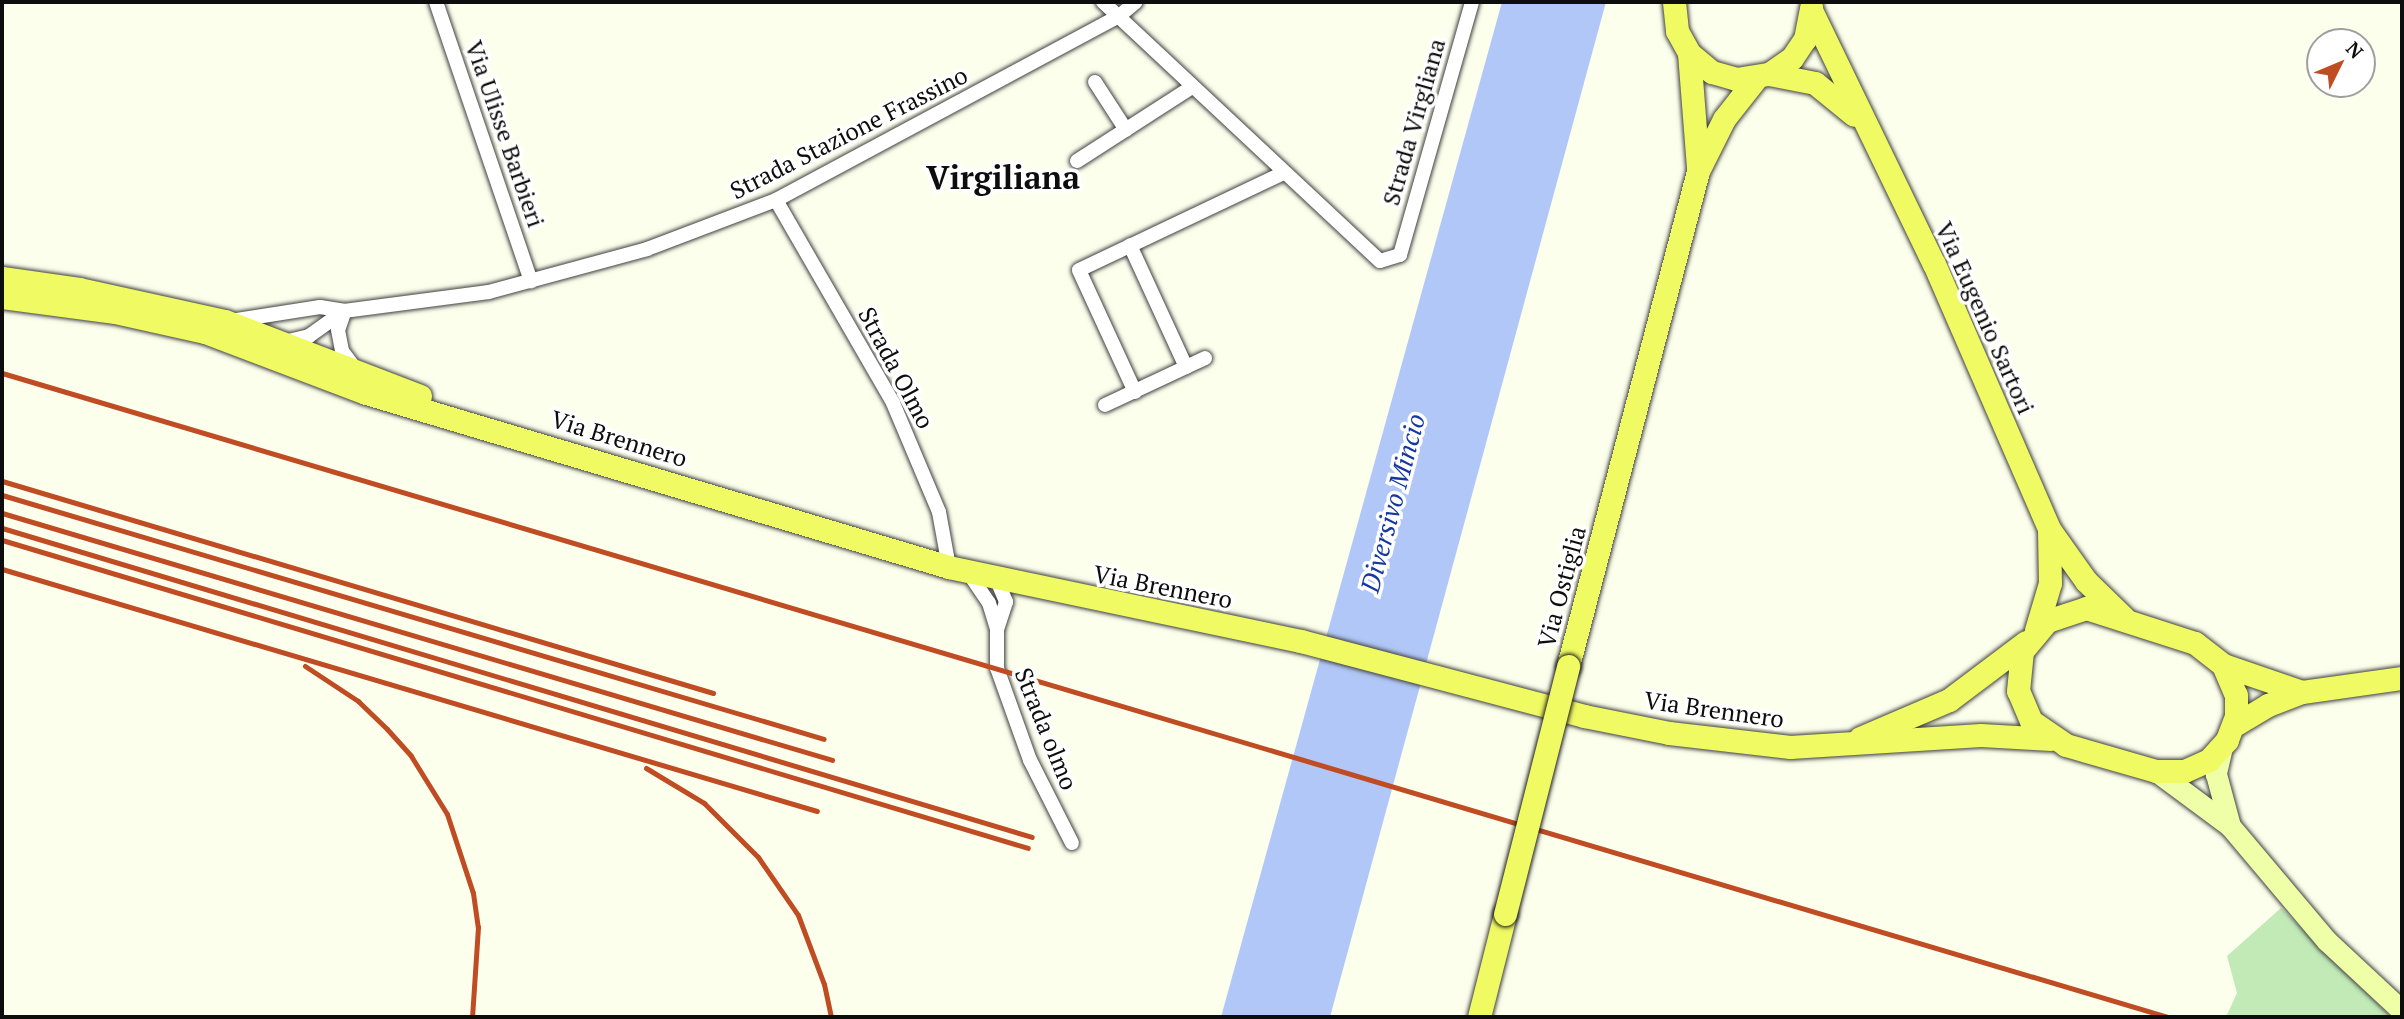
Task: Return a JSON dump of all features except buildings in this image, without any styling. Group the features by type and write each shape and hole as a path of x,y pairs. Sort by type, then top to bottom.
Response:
{"main road":[{"path":"1674,2 1677,31 1689,53"},
{"name":"Via Eugenio Sartori","path":"1811,6 1934,264 2049,529 2086,581 2124,618"},
{"name":"Via Ostiglia","path":"1479,1017 1698,171 1724,119 1763,76 1797,52 1807,33 1811,6"},
{"name":"Via Eugenio Sartori","path":"1689,53 1720,75 1763,76 1815,83 1870,131"},
{"name":"Via Ostiglia","path":"1689,53 1698,171"},
{"name":"Via Brennero","path":"2,278 79,289 225,321 288,342 484,425"},
{"name":"Via Brennero","path":"2,298 115,312 205,332 301,365 366,393 484,425 958,570 1301,640 1457,683 1669,733 1790,747 2006,735 2050,738"},
{"name":"Via Eugenio Sartori","path":"2032,635 2050,583 2049,529"},
{"path":"2302,692 2222,665 2195,643 2124,618 2077,609 2059,614 2032,635 2018,663 2018,691 2031,721 2050,738 2156,771 2230,826 2327,941 2402,1011"},
{"name":"Via Brennero","path":"1844,744 1949,700 2032,635"},
{"path":"2222,665 2236,695 2233,726 2222,747 2216,774 2230,826"},
{"path":"2233,726 2268,705 2302,692 2402,678"},
{"path":"2156,771 2190,769 2222,747"}],"street":[{"name":"Via Ulisse Barbieri","path":"436,2 531,281"},
{"path":"1103,2 1283,173 1079,270 1135,392"},
{"path":"1118,17 1136,2"},
{"name":"Strada Virgliana","path":"1283,173 1380,261 1400,255 1472,2"},
{"name":"Strada Stazione Frassino","path":"225,321 256,320 306,310 344,311 489,292 647,249 776,200 1118,17"},
{"path":"1095,82 1126,130"},
{"path":"1077,162 1192,87"},
{"name":"Strada Olmo","path":"776,200 893,403 939,512 958,570"},
{"path":"1130,245 1186,367"},
{"path":"115,312 138,310 261,342 288,342 309,336 344,311"},
{"path":"301,365 288,342 292,323 306,310"},
{"path":"344,311 338,330 342,351 356,370"},
{"path":"1105,405 1205,358"},
{"name":"Strada olmo","path":"958,570 983,592 997,629"},
{"name":"Strada olmo","path":"996,578 1006,602 997,629 994,651 1006,699 1030,760 1072,843"}],"green space":[{"path":"2281,908 2391,1017 2226,1017 2237,993 2227,956"}],"water":[{"name":"Diversivo Mincio","path":"1502,2 1606,2 1330,1017 1221,1017"}],"railway":[{"path":"2,373 2168,1017"},
{"path":"2,481 713,693"},
{"path":"2,495 824,739"},
{"path":"2,513 832,760"},
{"path":"2,528 1032,837"},
{"path":"2,540 1028,848"},
{"path":"2,569 817,811"},
{"path":"305,666 358,701 387,729 411,756 447,814 473,893 478,927 472,1017"},
{"path":"646,768 704,803 758,857 798,915 824,984 831,1017"}],"district":[{"name":"Virgiliana","path":"1003,177"}]}
